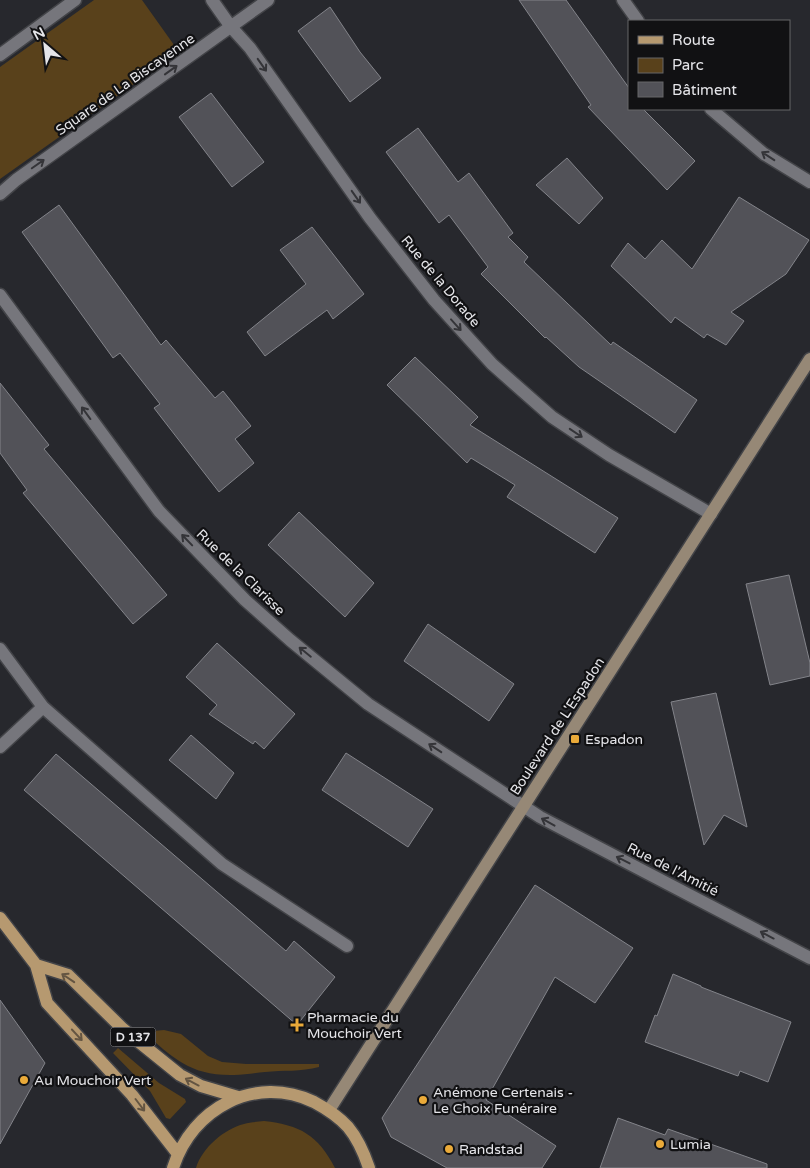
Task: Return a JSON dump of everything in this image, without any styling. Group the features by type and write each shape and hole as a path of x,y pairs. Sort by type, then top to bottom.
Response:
{"main road":[{"name":"D 137","path":"0,918 36,965 46,1003 132,1094 178,1154"},
{"name":"D 137","path":"36,965 68,975 123,1029 180,1075 201,1086 238,1098"},
{"path":"173,1168 188,1135 202,1119 219,1106 238,1098 269,1092 300,1096 329,1110 348,1127 362,1148 369,1168"}],"street":[{"path":"0,55 75,0"},
{"name":"Rue de la Dorade","path":"212,0 231,27 250,48 376,226 434,300 492,364 552,417 609,455 711,514"},
{"name":"Square de La Biscayenne","path":"0,194 16,180 268,0"},
{"path":"623,0 637,20"},
{"path":"712,110 764,154 810,182"},
{"name":"Rue de la Clarisse","path":"0,295 158,511 245,600 368,704 524,806"},
{"name":"Boulevard de L'Espadon","path":"329,1110 810,359"},
{"path":"0,649 43,707 222,864 347,946"},
{"path":"0,747 43,707"},
{"name":"Rue de l'Amitié","path":"524,806 554,825 810,958"}],"green space":[{"path":"94,0 142,0 179,52 0,179 0,67"},
{"path":"164,1030 181,1034 208,1056 222,1062 246,1064 319,1064 319,1067 306,1070 238,1075 219,1075 206,1072 184,1064 143,1032"},
{"path":"118,1048 159,1083 185,1099 186,1102 170,1119 166,1118 150,1091 113,1053"},
{"path":"264,1121 288,1125 307,1134 322,1147 335,1168 196,1168 203,1153 215,1140 229,1130 251,1122"}],"building":[{"path":"519,0 566,0 628,87 628,110 644,110 695,161 667,190 588,107 591,105"},
{"path":"330,7 360,52 381,78 350,102 298,31"},
{"path":"211,93 264,162 232,187 179,117"},
{"path":"418,128 458,182 469,173 513,233 508,237 528,257 524,262 611,345 613,342 697,400 675,433 579,367 545,338 481,274 488,267 449,215 439,223 386,152"},
{"path":"567,158 603,198 579,224 536,185"},
{"path":"739,197 809,240 786,274 731,312 744,321 726,345 707,334 704,338 675,317 671,323 611,266 628,243 645,259 662,240 692,269"},
{"path":"59,205 161,345 166,340 215,398 223,391 251,426 235,439 254,463 219,492 154,408 160,404 120,353 113,358 22,232"},
{"path":"312,227 364,294 333,319 327,310 265,356 247,332 306,284 280,250"},
{"path":"415,357 478,417 470,425 618,518 595,553 507,497 515,485 471,458 467,463 387,385"},
{"path":"0,383 49,445 44,449 167,595 133,624 23,493 27,490 0,453"},
{"path":"299,512 374,583 345,617 268,545"},
{"path":"789,575 810,663 810,676 770,685 746,584"},
{"path":"428,624 514,684 489,721 404,661"},
{"path":"217,643 295,714 264,749 255,741 253,744 209,714 217,705 186,677"},
{"path":"716,693 747,827 724,815 704,845 671,702"},
{"path":"191,735 234,773 216,799 169,760"},
{"path":"346,753 433,809 408,847 322,790"},
{"path":"56,754 286,951 294,941 335,977 297,1025 24,790"},
{"path":"535,885 633,948 595,1003 555,977 486,1100 556,1146 542,1168 447,1168 391,1137 382,1118"},
{"path":"673,974 791,1022 768,1082 740,1071 738,1076 645,1042"},
{"path":"0,1000 45,1063 0,1144"},
{"name":"Lumia","path":"618,1118 665,1135 668,1129 767,1164 767,1168 600,1168"}],"place":[{"name":"Espadon","path":"575,739"},
{"name":"Pharmacie du Mouchoir Vert","path":"297,1025"},
{"name":"Au Mouchoir Vert","path":"24,1080"},
{"name":"Anémone Certenais - Le Choix Funéraire","path":"423,1100"},
{"name":"Lumia","path":"660,1144"},
{"name":"Randstad","path":"449,1149"}]}
